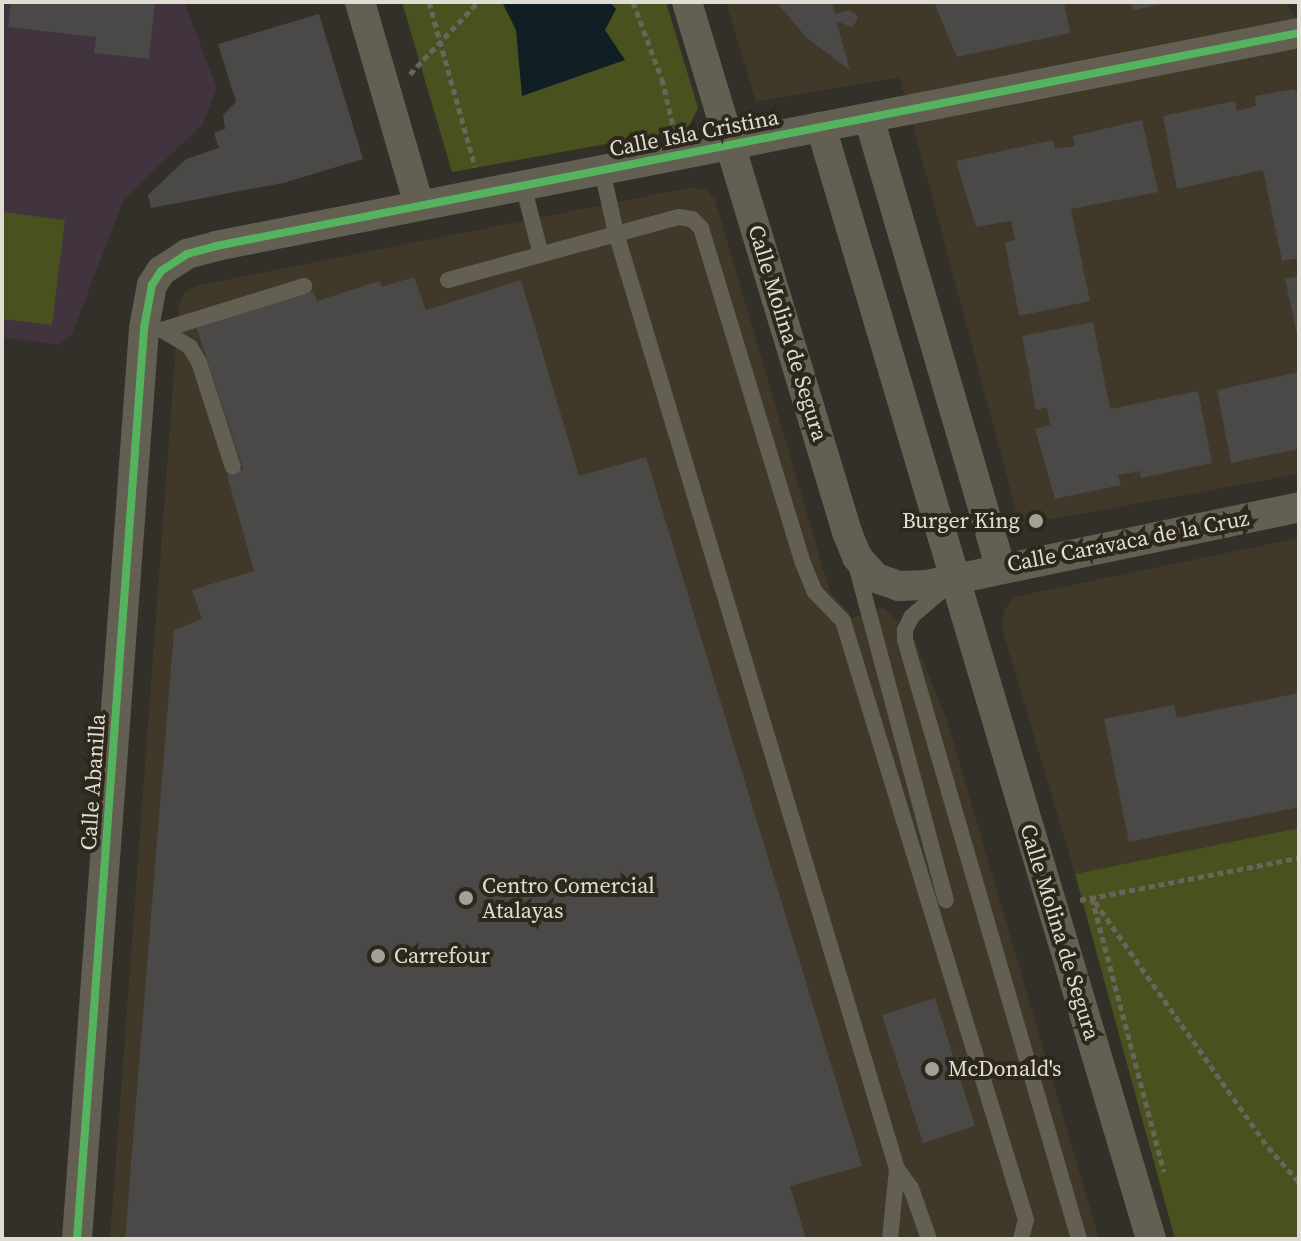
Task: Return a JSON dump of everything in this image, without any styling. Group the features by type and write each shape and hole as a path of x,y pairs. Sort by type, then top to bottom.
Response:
{"street":[{"path":"360,2 419,205"},
{"name":"Calle Molina de Segura","path":"687,2 857,557 866,570 887,584 913,586 957,578"},
{"name":"Calle Isla Cristina","path":"153,329 152,285 161,271 187,254 419,205 1299,33"},
{"path":"869,118 1000,567"},
{"name":"Calle Molina de Segura","path":"821,127 1151,1239"},
{"name":"Calle Abanilla","path":"77,1239 153,329"},
{"name":"Calle Caravaca de la Cruz","path":"957,578 1299,507"}],"lane":[{"path":"602,170 616,233 897,1169 911,1188 929,1239"},
{"path":"523,185 541,255"},
{"path":"448,280 679,217 692,219 701,228 803,563 815,592 843,621 1026,1220 1021,1239"},
{"path":"153,329 304,286"},
{"path":"153,329 190,347 199,362 233,467"},
{"path":"847,532 946,900"},
{"path":"957,578 912,616 905,630 905,640 1079,1239"},
{"path":"890,1239 897,1169"}],"path":[{"path":"429,2 482,193"},
{"path":"387,97 478,2"},
{"path":"633,2 662,79 680,154"},
{"path":"1092,898 1299,858"},
{"path":"1092,898 1167,1180"},
{"path":"1092,898 1268,1147 1299,1182"}],"shaded area":[{"path":"2,2 184,2 217,88 203,124 124,199 71,336 59,345 2,337"},
{"path":"502,2 610,2 616,9 605,30 625,60 522,96 516,30"},
{"path":"726,2 1285,2 1299,24 1299,474 1020,525 900,77 756,102"},
{"name":"Centro Comercial Atalayas","path":"693,187 708,191 715,200 830,592 851,618 884,608 914,639 947,720 1099,1239 110,1239 179,304 184,293 195,286"},
{"path":"1299,538 1299,828 1075,874 1002,628 1004,611 1013,597"}],"green space":[{"path":"402,2 666,2 698,108 688,129 452,172"},
{"path":"2,212 65,220 52,325 2,319"},
{"path":"1299,828 1299,1239 1175,1239 1075,874"}],"building":[{"path":"11,2 155,2 149,59 94,53 96,37 8,27"},
{"path":"776,2 832,2 835,14 849,10 855,13 858,19 852,27 836,21 850,70 807,38"},
{"path":"934,2 1064,2 1070,33 957,57"},
{"path":"1130,2 1167,2 1167,3 1134,10"},
{"path":"319,14 363,159 283,183 151,208 148,195 186,159 219,148 214,133 225,129 223,115 236,102 218,44"},
{"path":"1294,89 1299,97 1299,258 1282,261 1263,170 1177,189 1163,116 1235,101 1237,111 1256,106 1255,96"},
{"path":"1142,120 1158,192 1071,209 1090,301 1019,316 1005,243 1015,240 1011,221 976,227 956,161 1053,140 1055,149 1075,146 1073,136"},
{"path":"1299,276 1299,339 1298,339 1285,279"},
{"name":"Centro Comercial Atalayas","path":"414,277 426,310 521,280 579,476 646,457 862,1166 790,1186 806,1239 125,1239 174,630 202,619 192,590 254,571 227,475 243,469 196,326 313,291 317,301 379,281 382,287"},
{"path":"1093,322 1110,409 1198,391 1212,463 1141,478 1140,471 1118,475 1121,485 1055,499 1035,429 1050,425 1047,407 1036,410 1022,336"},
{"path":"1299,372 1299,449 1231,463 1217,390"},
{"path":"1299,693 1299,807 1129,842 1104,719 1174,705 1177,718"},
{"path":"935,998 975,1126 923,1143 882,1015"}],"cycle path":[{"path":"77,1239 144,328 152,285 161,271 187,254 216,246 1299,33"}],"place":[{"name":"Burger King","path":"1036,521"},
{"name":"Centro Comercial Atalayas","path":"466,898"},
{"name":"Carrefour","path":"378,956"},
{"name":"McDonald's","path":"932,1069"}]}
